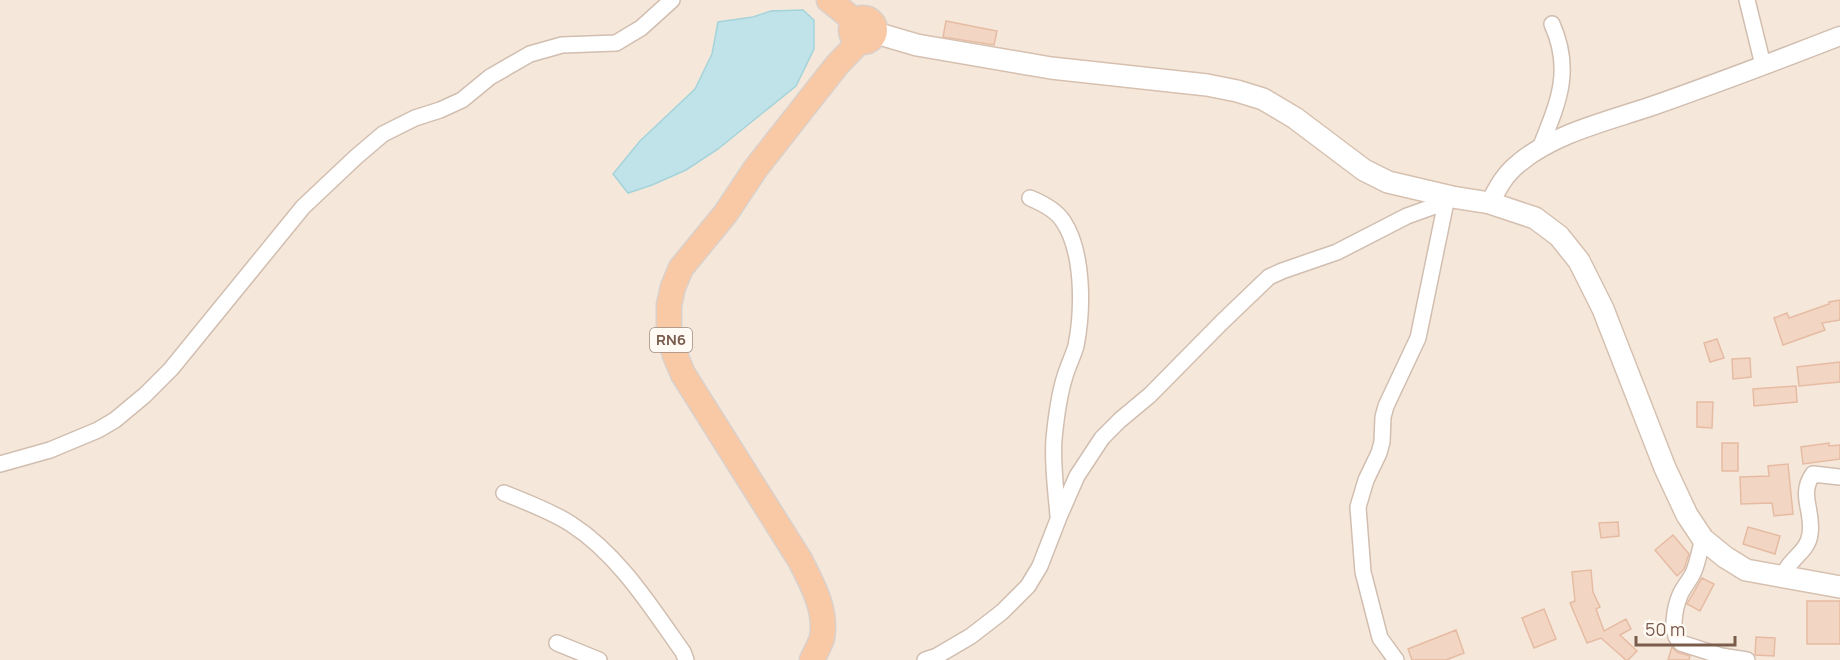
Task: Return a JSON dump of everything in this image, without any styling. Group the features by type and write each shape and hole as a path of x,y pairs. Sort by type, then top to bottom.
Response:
{"highway":[{"path":"830,0 863,32"},
{"name":"RN6","path":"812,660 822,639 822,614 816,591 794,551 683,374 669,332 669,305 681,268 726,213 756,168 863,32"}],"main road":[{"path":"863,32 917,45 1051,68 1207,85 1237,91 1263,99 1295,118 1364,170 1388,182 1449,200 1490,203 1535,218 1559,236 1579,261 1603,309 1665,468 1687,515 1703,539 1746,570 1840,587"}],"street":[{"path":"0,464 51,450 82,438 123,414 171,369 303,207 383,134 415,118 462,100 490,77 530,54 562,45 616,43 641,28 672,0"},
{"path":"1747,0 1763,65"},
{"path":"1540,148 1557,105 1563,78 1563,59 1559,40 1552,24"},
{"path":"1490,203 1503,178 1518,163 1540,148 1590,126 1840,36"},
{"path":"1030,198 1046,205 1063,220 1075,247 1079,278 1081,312 1075,347 1064,378 1054,439 1054,476 1059,517"},
{"path":"925,660 937,656 971,636 1002,612 1028,586 1040,566 1077,476 1107,433 1150,395 1269,278 1282,271 1337,252 1407,216 1449,200"},
{"path":"1396,660 1380,638 1363,572 1358,507 1366,480 1379,453 1386,406 1418,338 1449,200"},
{"path":"1783,578 1785,569 1807,546 1810,536 1811,524 1806,484 1813,474 1840,477"},
{"path":"504,493 570,524 584,533 607,554 640,592 683,652 686,660"},
{"path":"1703,539 1695,568 1677,604 1674,633 1681,643 1721,656 1747,660"},
{"path":"557,643 599,660"}],"shaded area":[{"path":"0,0 1840,0 1840,660 0,660","holes":["771,11 613,174 640,141 695,89 712,54 718,22 753,17"]}],"water":[{"path":"803,10 814,20 814,49 796,86 718,149 686,170 628,193 613,174 640,141 695,89 712,54 718,22 753,17 771,11"}],"building":[{"path":"946,21 997,31 994,45 943,37"},
{"path":"1840,300 1840,320 1822,323 1825,330 1783,345 1774,318 1787,313 1789,318"},
{"path":"1717,339 1724,358 1710,362 1704,343"},
{"path":"1750,358 1751,377 1733,379 1732,359"},
{"path":"1840,362 1840,382 1799,386 1797,367"},
{"path":"1796,386 1797,402 1754,406 1753,389"},
{"path":"1697,402 1713,402 1712,428 1697,427"},
{"path":"1722,443 1738,443 1738,471 1722,471"},
{"path":"1829,443 1829,446 1840,445 1840,459 1803,464 1801,447"},
{"path":"1788,464 1793,514 1774,516 1772,503 1741,504 1740,477 1769,476 1768,466"},
{"path":"1618,522 1619,536 1601,538 1599,523"},
{"path":"1748,527 1780,536 1775,554 1743,544"},
{"path":"1673,535 1689,554 1684,569 1677,576 1655,550"},
{"path":"1591,570 1593,592 1600,607 1596,609 1604,631 1626,619 1631,629 1620,635 1637,651 1628,660 1601,638 1587,643 1570,603 1575,601 1572,572"},
{"path":"1702,578 1714,584 1700,611 1687,604"},
{"path":"1807,601 1840,601 1840,644 1807,644"},
{"path":"1544,609 1556,639 1534,648 1522,618"},
{"path":"1456,630 1464,653 1446,660 1412,660 1408,649"},
{"path":"1756,637 1775,638 1774,656 1755,655"},
{"path":"1672,647 1677,652 1690,656 1689,660 1668,660"}]}
